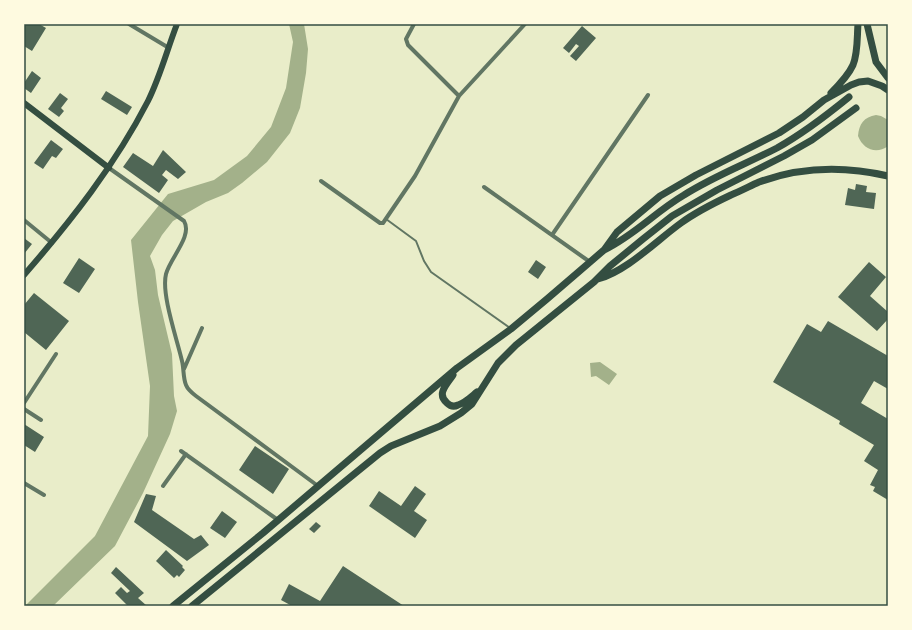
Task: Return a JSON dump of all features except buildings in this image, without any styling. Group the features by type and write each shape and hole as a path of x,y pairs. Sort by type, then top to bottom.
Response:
{"highway":[{"path":"604,250 617,232 660,196 696,175 790,127 824,100 839,85 853,66 856,51 858,24"},
{"path":"867,24 876,62 888,78"},
{"path":"824,100 851,84 860,82 868,81 876,83 888,90"},
{"path":"173,606 278,520 458,368 511,329 604,250 632,234 666,207 684,195 779,147 849,97"},
{"path":"192,606 380,453 392,446 426,433 451,420 472,404 498,363 516,345 598,279 610,266 672,216 716,190 747,176 790,153 812,140 856,108"},
{"path":"598,279 617,272 694,214 722,199 758,183 797,172 815,170 850,170 888,176"},
{"path":"458,368 442,390 443,398 450,406 457,406 482,388"}],"main road":[{"path":"24,275 52,243 109,168 154,88 177,24"},
{"path":"24,103 109,168"}],"street":[{"path":"128,24 169,48"},
{"path":"414,24 406,39 408,45 459,96"},
{"path":"321,181 380,223 383,223 415,176 459,96 525,24"},
{"path":"552,235 648,95"},
{"path":"109,168 184,221 187,228 186,233 167,270 165,279 166,298 184,369 187,388 192,394 318,486"},
{"path":"484,187 590,262"},
{"path":"24,220 52,243"},
{"path":"184,369 202,328"},
{"path":"24,403 56,354"},
{"path":"24,410 41,420"},
{"path":"181,451 278,520"},
{"path":"163,486 186,454"},
{"path":"24,483 44,495"}],"lane":[{"path":"386,219 416,241 431,272 511,329"}],"shaded area":[{"path":"289,24 304,24 308,49 306,73 300,108 290,133 267,162 242,183 228,193 206,202 173,221 162,235 150,256 155,270 158,295 172,354 174,396 177,411 170,434 143,493 115,546 53,606 25,606 95,536 148,436 150,386 131,240 168,194 214,180 247,156 271,127 286,88 293,42"},
{"path":"876,115 888,120 888,146 879,150 870,149 867,147 860,141 858,136 861,125 865,119"},
{"path":"600,362 617,374 609,385 596,376 591,377 590,363"}]}
